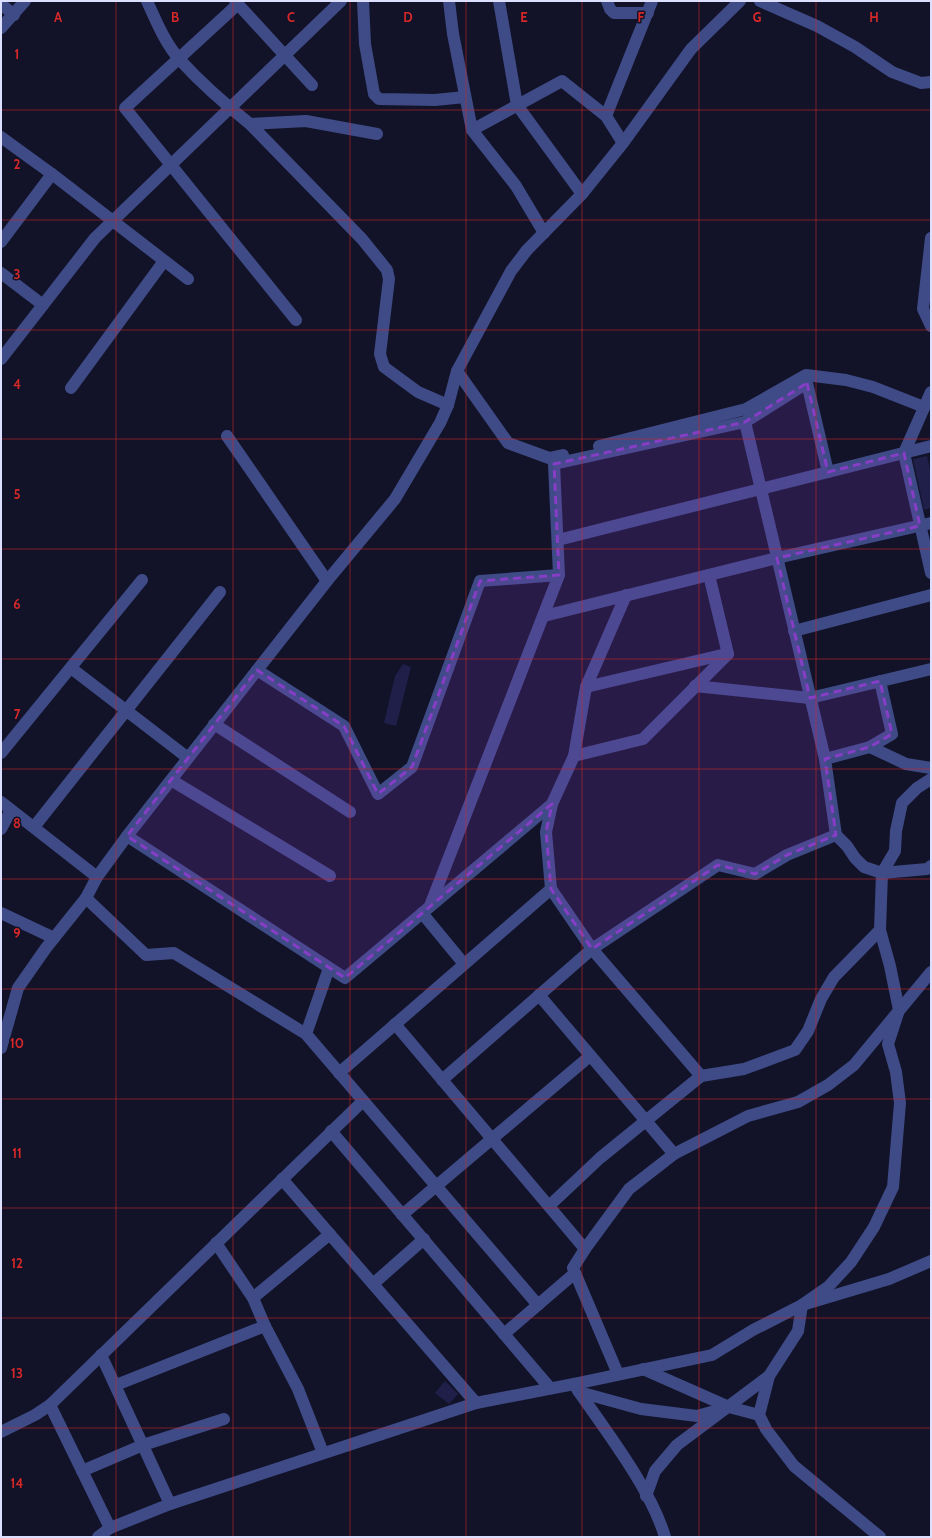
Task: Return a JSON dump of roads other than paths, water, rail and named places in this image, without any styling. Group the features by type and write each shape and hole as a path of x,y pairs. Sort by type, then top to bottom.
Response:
{"street":[{"path":"1,28 25,1"},
{"path":"147,1 158,25 179,59 229,108 250,124 362,239 386,270 389,279 380,354 384,367 418,392 448,406"},
{"path":"1,359 95,238 341,1"},
{"path":"363,1 365,44 374,94 376,97 379,99 435,100 465,97"},
{"path":"449,1 453,34 472,130 516,186 544,233"},
{"path":"499,1 517,105 582,194"},
{"path":"607,1 610,9 614,13 648,13"},
{"path":"606,116 652,1"},
{"path":"1,1048 6,1015 18,988 54,938 86,898 98,877 127,836 327,581 395,499 440,423 448,406 457,371 511,271 544,233 582,194 623,143 691,49 740,1"},
{"path":"760,1 817,26 855,47 892,72 921,83 931,82"},
{"path":"296,320 125,108 237,3 312,85"},
{"path":"1,4 14,15"},
{"path":"472,130 562,81 606,116 623,143"},
{"path":"250,124 306,121 377,134"},
{"path":"1,137 52,174 188,279"},
{"path":"1,242 52,174"},
{"path":"931,238 923,309 931,326"},
{"path":"71,388 164,261"},
{"path":"1,273 43,305"},
{"path":"457,371 508,443 549,458 746,409 806,375 846,380 873,388 924,407"},
{"path":"426,910 559,575 554,464 745,422 807,383 828,472"},
{"path":"931,392 904,453 926,524 931,573"},
{"path":"745,422 825,759 836,835 864,867 882,873 927,869 931,866"},
{"path":"227,436 327,581"},
{"path":"558,540 931,446"},
{"path":"544,616 777,558 926,524"},
{"path":"257,670 344,726 378,794 412,767 480,581 559,575"},
{"path":"709,575 728,654"},
{"path":"1,753 142,580"},
{"path":"34,827 220,592"},
{"path":"626,595 586,687 574,756 552,804 546,832 551,889 592,949 701,1076"},
{"path":"794,630 931,595"},
{"path":"574,756 643,739 728,654"},
{"path":"586,687 728,654"},
{"path":"71,668 188,758"},
{"path":"695,686 810,698 931,669"},
{"path":"825,759 870,747 892,734 880,681"},
{"path":"214,724 350,812"},
{"path":"870,747 906,764 931,768"},
{"path":"577,1388 618,1374 712,1355 754,1330 802,1305 828,1287 850,1262 874,1227 893,1187 900,1103 896,1072 888,1044 899,1010 890,966 880,930 882,873 895,851 896,830 902,804 917,788 931,779"},
{"path":"171,780 330,876"},
{"path":"1,802 98,877"},
{"path":"127,836 345,978 552,804"},
{"path":"1,829 11,810"},
{"path":"442,1080 592,949 718,865 756,874 787,855 836,835"},
{"path":"339,1073 551,889"},
{"path":"86,898 146,955 174,953 306,1034 538,1305"},
{"path":"426,910 464,964"},
{"path":"1,913 54,938"},
{"path":"549,1206 600,1158 701,1076 744,1069 795,1050 808,1031 821,999 834,977 880,930"},
{"path":"306,1034 329,968"},
{"path":"618,1374 573,1268 629,1189 674,1154 748,1116 798,1102 828,1085 854,1064 931,972"},
{"path":"539,995 674,1154"},
{"path":"395,1024 585,1249"},
{"path":"402,1215 491,1138 590,1056"},
{"path":"1,1432 35,1415 50,1405 363,1100"},
{"path":"331,1131 550,1388"},
{"path":"282,1179 476,1403"},
{"path":"253,1298 330,1234"},
{"path":"373,1284 424,1240"},
{"path":"216,1243 253,1298 265,1326 298,1389 323,1453"},
{"path":"802,1305 889,1278 931,1260"},
{"path":"504,1334 575,1272"},
{"path":"802,1305 798,1331 769,1376 759,1415 766,1429 794,1466 880,1537"},
{"path":"116,1386 265,1326"},
{"path":"101,1355 170,1504"},
{"path":"643,1369 729,1407 759,1415"},
{"path":"646,1496 655,1471 677,1445 769,1376"},
{"path":"98,1537 110,1528 170,1504 476,1403 550,1388 577,1388 641,1409 697,1416 729,1407"},
{"path":"577,1388 633,1473 646,1496 665,1537"},
{"path":"50,1405 110,1528"},
{"path":"82,1471 143,1445 224,1419"}]}
